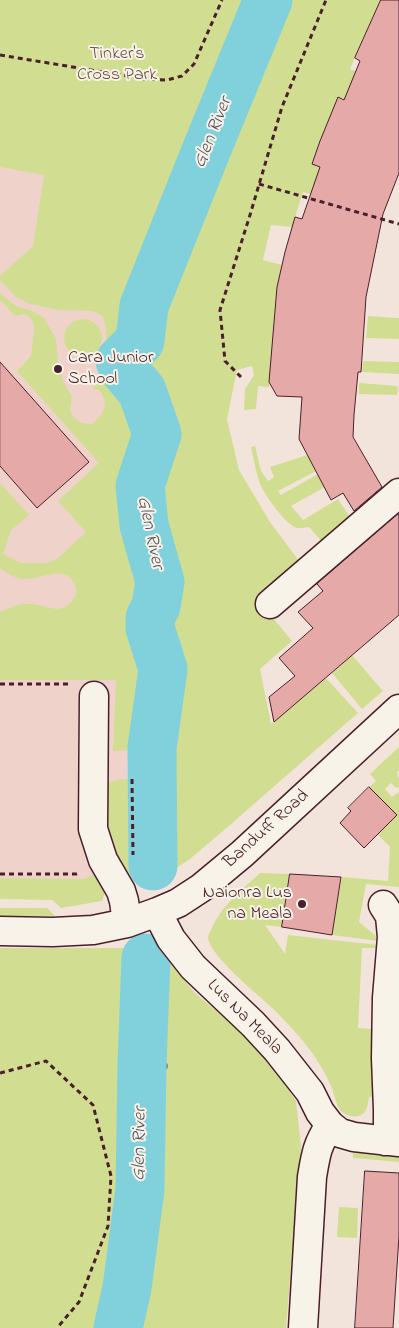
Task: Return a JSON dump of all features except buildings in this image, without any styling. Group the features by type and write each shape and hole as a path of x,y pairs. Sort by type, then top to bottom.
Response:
{"street":[{"path":"270,604 399,493"},
{"path":"94,696 93,828 103,860 121,891 127,923"},
{"name":"Banduff Road","path":"0,931 53,932 93,930 127,923 178,903 202,888 242,854 399,710"},
{"name":"Lus Na Meala","path":"157,912 171,939 193,967 278,1050 310,1092 320,1112 330,1125 340,1133 354,1137 392,1142 388,1127 386,1058 387,998 392,937 390,916 383,905"},
{"path":"303,1328 312,1177 316,1152 321,1139 330,1125"}],"path":[{"path":"0,55 145,79 167,80 182,76 194,64 222,0"},
{"path":"241,376 225,361 220,310 282,107 326,0"},
{"path":"259,184 399,224"},
{"path":"0,684 79,684 94,696"},
{"path":"132,779 133,855"},
{"path":"0,874 76,874 103,860"},
{"path":"0,1073 46,1062 93,1105 111,1176 108,1226 79,1302 57,1328"}],"shaded area":[{"name":"Cara Junior School","path":"0,112 146,135 135,873 109,884 103,891 0,891"}],"green space":[{"name":"Tinker's Cross Park","path":"0,0 381,0 350,69 362,74 358,104 338,98 312,164 353,179 343,203 303,192 292,227 271,225 263,260 282,265 269,387 258,386 256,409 244,410 245,389 254,375 252,366 237,370 227,419 239,470 270,522 302,565 260,602 292,641 260,669 271,724 326,678 358,713 190,859 167,874 145,869 135,863 136,750 113,751 116,680 0,680 0,612 22,604 60,609 66,607 72,601 77,592 73,582 68,576 63,574 21,579 0,568 0,483 29,515 11,530 3,554 21,563 46,563 56,560 86,532 58,501 99,463 17,371 31,356 34,331 33,322 29,316 23,314 15,316 0,300 0,293 16,306 32,311 44,318 56,339 58,362 64,383 72,397 70,410 74,418 82,423 92,424 100,416 104,408 105,404 102,395 99,390 93,389 98,374 95,358 105,343 106,334 103,316 92,311 60,310 30,304 16,297 0,280 0,276 33,246 44,175 0,167"},
{"path":"368,316 399,318 399,339 366,338"},
{"path":"83,319 96,325 102,338 96,351 83,357 70,351 64,338 70,325"},
{"path":"363,361 399,362 399,374 362,372"},
{"path":"359,383 398,386 397,395 359,394"},
{"path":"255,446 261,471 268,481 274,477 270,467 307,455 316,471 278,491 281,495 318,474 330,484 291,506 303,520 338,499 352,520 324,544 309,527 298,528 292,526 277,510 261,486 251,447"},
{"path":"352,655 383,691 362,709 332,673"},
{"path":"399,747 399,771 397,772 399,787 396,788 391,783 385,789 392,797 399,792 399,887 366,884 359,922 375,935 378,941 332,935 342,877 388,881 390,847 378,835 397,815 369,787 376,781 370,774"},
{"path":"128,779 130,875 125,877 104,827 105,783"},
{"path":"95,873 109,884 103,891 105,892 102,901 61,908 52,900 0,899 0,878 85,879"},
{"path":"260,873 290,874 282,927 265,925 285,954 288,935 378,945 378,948 362,948 358,1028 373,1029 375,1096 369,1097 366,1110 360,1116 350,1116 341,1111 324,1071 306,1044 276,1011 224,963 210,944 208,935 220,914 232,899"},
{"path":"0,908 47,908 55,916 0,916"},
{"path":"0,948 138,948 154,950 164,956 195,993 235,1027 276,1071 296,1101 301,1146 286,1328 0,1328"},
{"path":"353,1151 399,1155 399,1162 353,1158"},
{"path":"339,1207 358,1208 357,1238 337,1237"}],"waterway":[{"name":"Glen River","path":"153,866 152,748 163,669 150,628 150,618 156,606 160,582 144,525 140,486 157,434 142,391 126,372 120,361 140,341 144,306 268,0"},
{"name":"Glen River","path":"118,1328 127,1288 140,1189 146,958"},
{"path":"142,1065 164,1066"}],"place":[{"name":"Cara Junior School","path":"58,369"},
{"name":"Naionra Lus na Meala","path":"302,904"}]}
